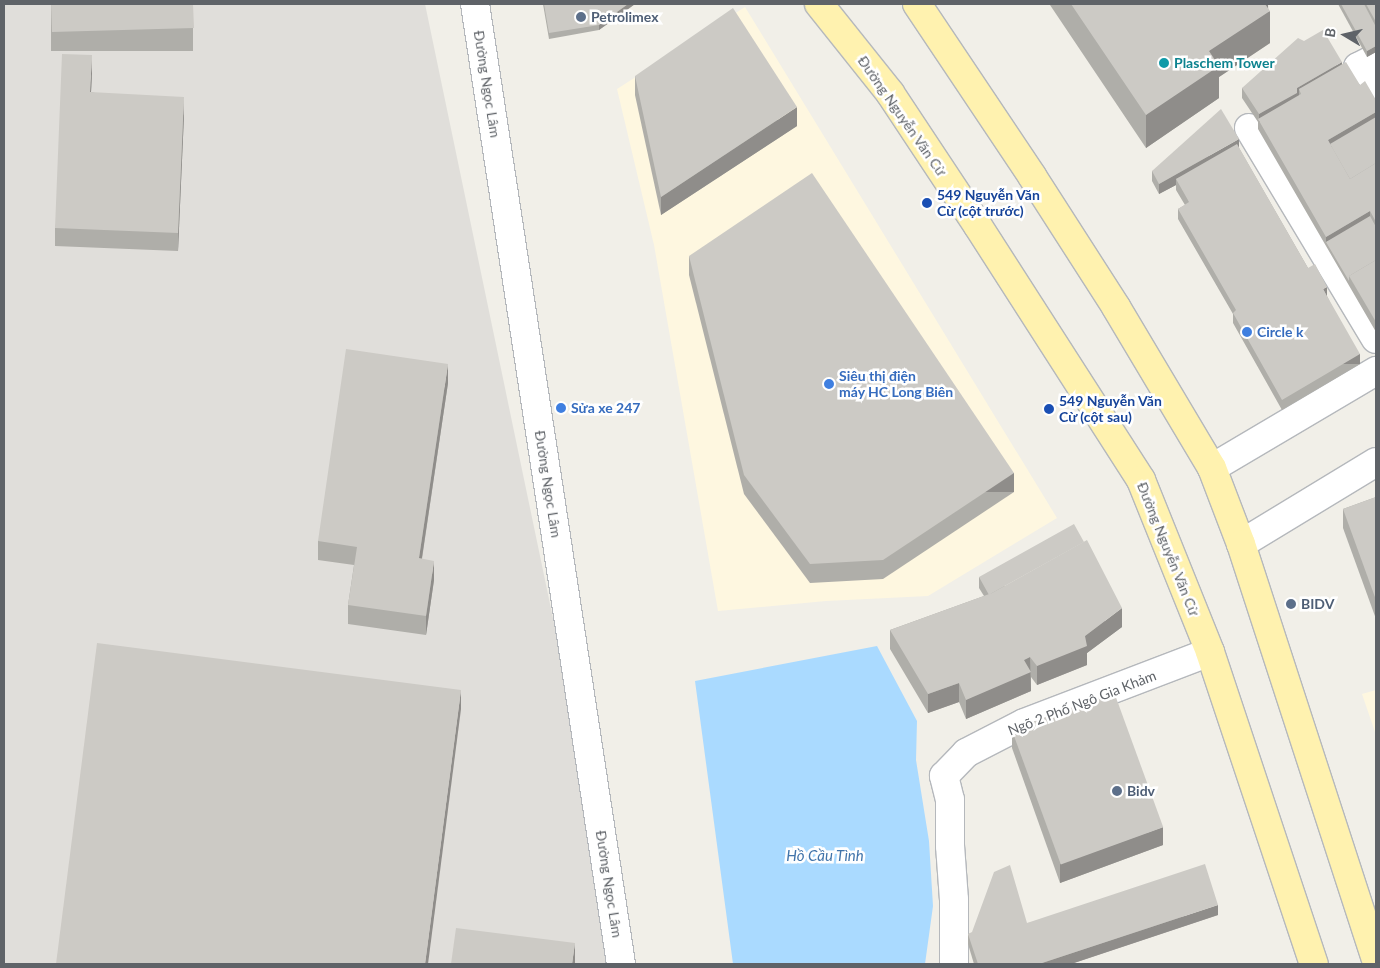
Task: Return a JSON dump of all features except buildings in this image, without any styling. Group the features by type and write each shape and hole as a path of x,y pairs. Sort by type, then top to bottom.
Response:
{"main road":[{"name":"Đường Nguyễn Văn Cừ","path":"819,4 890,93 1141,480 1210,652 1314,964"},
{"path":"917,4 1032,176 1116,307 1212,468 1241,544 1376,960"}],"street":[{"name":"Đường Ngọc Lâm","path":"475,4 621,964"},
{"path":"1376,58 1358,67 1376,97"},
{"path":"1249,128 1376,339"},
{"path":"1212,468 1376,371"},
{"path":"1241,544 1376,462"},
{"name":"Ngõ 2 Phố Ngô Gia Khảm","path":"954,964 954,900 950,846 950,800 944,776 966,753 1024,723 1210,652"}],"shaded area":[{"path":"4,4 425,4 625,964 4,964"},
{"path":"745,7 1057,518 928,596 826,601 718,611 654,245 617,89"},
{"path":"1376,690 1376,735 1362,694"}],"water":[{"name":"Hồ Cầu Tình","path":"877,646 917,721 916,760 929,841 933,906 925,964 733,964 695,681"}],"place":[{"name":"Petrolimex","path":"581,17"},
{"name":"Plaschem Tower","path":"1164,63"},
{"name":"549 Nguyễn Văn Cừ (cột trước)","path":"927,203"},
{"name":"Circle k","path":"1247,332"},
{"name":"Siêu thị điện máy HC Long Biên","path":"829,384"},
{"name":"Sửa xe 247","path":"561,408"},
{"name":"549 Nguyễn Văn Cừ (cột sau)","path":"1049,409"},
{"name":"BIDV","path":"1291,604"},
{"name":"Bidv","path":"1117,791"}]}
